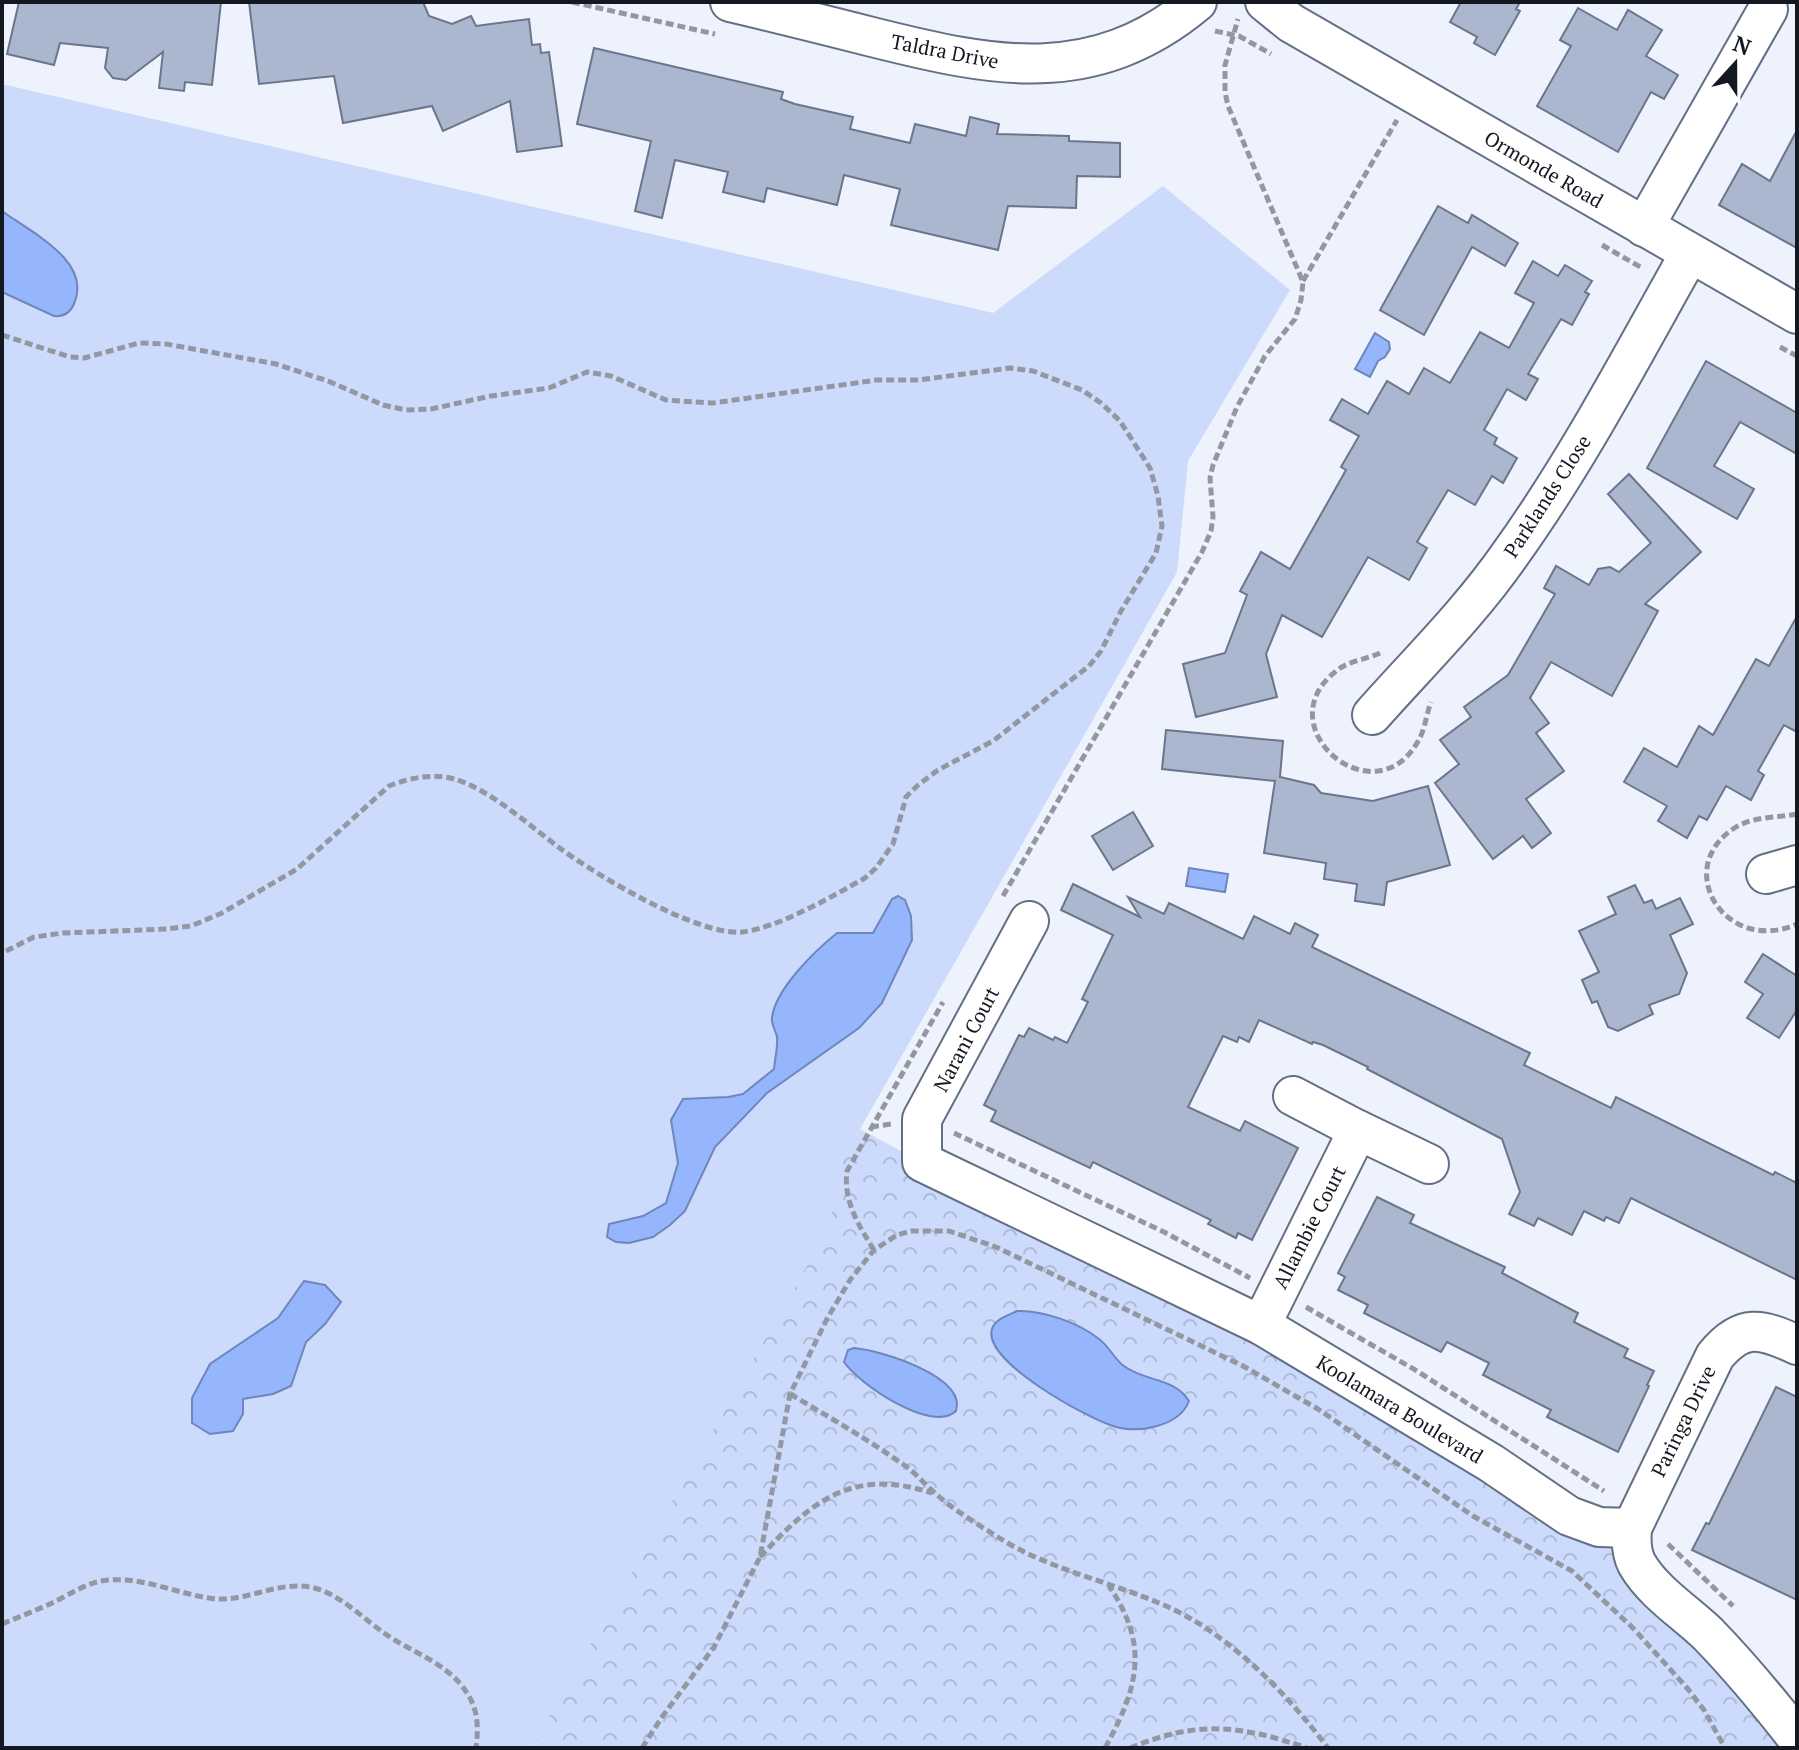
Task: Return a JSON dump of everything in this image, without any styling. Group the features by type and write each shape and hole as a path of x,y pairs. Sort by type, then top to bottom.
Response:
{"street":[{"name":"Taldra Drive","path":"723,18 782,8 941,53 1021,65 1084,58 1126,45 1168,25 1203,18"},
{"path":"1644,227 1768,9"},
{"name":"Ormonde Road","path":"1256,22 1403,109 1644,227 1797,314"},
{"name":"Parklands Close","path":"1372,715 1510,554 1575,455 1690,253"},
{"name":"Narani Court","path":"922,1162 922,1119 1016,909"},
{"path":"1293,1096 1429,1164"},
{"name":"Allambie Court","path":"1261,1325 1358,1130"},
{"name":"Koolamara Boulevard","path":"922,1162 1261,1325 1491,1463 1569,1516 1599,1527 1632,1528"},
{"name":"Paringa Drive","path":"1632,1528 1711,1364 1724,1345 1747,1331 1758,1331 1797,1345"},
{"path":"1632,1528 1635,1562 1648,1579 1708,1634 1755,1684 1797,1738"}],"path":[{"path":"572,2 723,18"},
{"path":"1203,18 1217,30 1256,22"},
{"path":"1256,22 1224,80 1228,106 1303,282"},
{"path":"1381,117 1403,109"},
{"path":"1016,909 1202,552 1213,517 1210,478 1213,465 1237,407 1274,341 1295,319 1303,282 1403,109"},
{"path":"1592,239 1644,270"},
{"path":"2,335 70,357 84,358 139,343 166,344 276,364 328,381 373,402 406,410 431,409 549,388 587,372 611,376 666,400 713,403 877,380 918,380 1010,368 1033,371 1082,390 1120,421 1150,468 1162,526 1149,569 1089,666 993,741 938,770 917,786 906,797 893,844 865,878 772,924 739,932 723,931 671,912 586,866 539,830 466,783 438,776 405,780 389,786 297,869 271,882 244,902 191,926 34,937 2,953"},
{"path":"874,1250 852,1210 846,1183 852,1160 948,993"},
{"path":"871,1127 922,1119 1124,1213 1252,1279"},
{"path":"760,1557 790,1394 850,1280 874,1250 897,1235 937,1229 963,1234 1243,1366 1318,1409 1473,1516 1572,1571 1633,1628 1688,1689 1725,1748"},
{"path":"1303,1306 1417,1371 1609,1494"},
{"path":"790,1394 908,1468 937,1495 1003,1540 1036,1557 1161,1603 1197,1623 1230,1646 1275,1687 1328,1748"},
{"path":"642,1748 714,1647 760,1557 806,1510 839,1492 897,1484 937,1495"},
{"path":"2,1624 82,1586 110,1580 161,1586 212,1599 236,1599 285,1586 311,1587 335,1597 389,1636 444,1668 473,1703 479,1721 476,1748"},
{"path":"1105,1748 1129,1698 1137,1664 1135,1638 1123,1606 1108,1585"},
{"path":"1130,1748 1169,1734 1231,1727 1307,1748"}],"green space":[{"path":"2,84 993,313 1163,186 1290,290 1188,461 1177,572 843,1159 828,1229 531,1748 2,1748"},
{"path":"860,1129 1599,1527 1797,1748 531,1748 828,1229 843,1159"}],"water":[{"path":"2,211 42,238 67,261 75,274 78,289 74,304 66,314 54,316 2,292"},
{"path":"1375,333 1389,342 1390,349 1378,361 1370,377 1355,369"},
{"path":"1189,868 1228,874 1225,892 1186,886"},
{"path":"898,896 905,900 911,916 912,940 882,1003 859,1028 767,1093 715,1147 685,1211 670,1225 653,1237 629,1243 616,1242 607,1237 609,1224 643,1216 666,1203 678,1163 671,1120 683,1099 743,1094 774,1069 777,1041 772,1018 788,983 837,933 873,933 892,899"},
{"path":"304,1281 325,1285 341,1302 325,1324 306,1342 291,1386 273,1394 243,1399 243,1414 233,1431 210,1434 192,1423 192,1398 210,1364 278,1318"},
{"path":"1017,1311 1049,1315 1091,1333 1124,1366 1183,1393 1189,1401 1184,1410 1167,1422 1134,1429 1100,1421 1061,1400 1019,1372 993,1342 992,1329 996,1323"},
{"path":"854,1348 900,1360 935,1376 956,1398 956,1411 945,1416 930,1416 880,1393 844,1362 848,1350"}],"building":[{"path":"19,2 221,2 212,85 185,82 184,91 159,88 163,52 126,80 113,78 105,68 108,48 60,43 54,65 7,54"},
{"path":"249,2 423,2 429,16 452,24 471,16 476,26 529,19 532,45 540,44 541,53 549,52 562,146 517,152 510,101 443,131 432,106 343,123 334,76 259,84"},
{"path":"1461,2 1520,2 1516,9 1520,11 1495,55 1474,43 1477,37 1450,22"},
{"path":"1578,8 1617,30 1628,10 1662,30 1646,56 1678,75 1664,99 1651,92 1618,152 1537,106 1571,46 1560,40"},
{"path":"594,48 783,92 781,99 795,104 853,117 850,129 910,143 915,124 966,136 970,117 999,124 997,134 1069,136 1069,141 1120,143 1120,177 1077,176 1076,208 1008,206 998,250 891,225 900,189 844,175 837,205 767,188 764,202 723,192 728,172 675,160 662,218 635,211 651,141 577,124"},
{"path":"1797,130 1797,248 1719,205 1742,164 1770,181"},
{"path":"1438,206 1468,223 1472,215 1518,243 1505,266 1472,247 1424,335 1380,310"},
{"path":"1533,261 1558,276 1565,265 1592,281 1585,292 1589,294 1572,325 1561,319 1528,374 1538,379 1526,400 1507,389 1484,430 1497,438 1494,444 1517,458 1503,483 1492,476 1475,505 1448,490 1417,542 1427,548 1409,580 1368,557 1322,637 1282,615 1266,654 1277,697 1196,717 1183,664 1225,653 1247,595 1240,591 1261,552 1290,569 1346,470 1341,467 1359,436 1330,420 1342,399 1368,414 1387,381 1409,394 1424,368 1450,383 1480,332 1509,348 1534,303 1515,293"},
{"path":"1706,361 1797,413 1797,454 1740,422 1714,466 1754,489 1737,519 1647,468"},
{"path":"1629,474 1701,552 1645,604 1658,611 1612,696 1551,662 1530,698 1549,723 1536,733 1564,771 1526,799 1551,833 1532,848 1523,836 1493,859 1435,783 1459,764 1440,740 1471,717 1464,707 1508,675 1555,594 1544,588 1556,566 1589,585 1598,569 1610,567 1619,572 1651,543 1608,494"},
{"path":"1797,616 1797,732 1784,725 1758,771 1764,775 1751,800 1726,786 1707,820 1699,816 1687,838 1658,821 1667,806 1624,782 1644,748 1677,767 1699,726 1713,735 1756,659 1769,666"},
{"path":"1166,730 1283,741 1280,777 1314,785 1321,793 1373,801 1428,786 1450,865 1387,882 1384,905 1355,901 1357,884 1324,879 1326,863 1264,853 1275,781 1162,769"},
{"path":"1133,812 1153,846 1113,870 1092,836"},
{"path":"1073,884 1140,917 1128,897 1164,914 1169,903 1243,939 1254,916 1290,934 1295,923 1318,935 1312,947 1530,1053 1524,1065 1611,1108 1616,1097 1773,1175 1775,1172 1797,1183 1797,1280 1631,1198 1619,1223 1606,1217 1604,1221 1584,1211 1572,1235 1538,1218 1534,1226 1509,1214 1520,1192 1502,1139 1368,1067 1259,1020 1249,1042 1239,1037 1237,1042 1223,1036 1188,1107 1240,1131 1245,1121 1298,1148 1252,1240 1238,1233 1236,1238 1208,1224 1211,1220 1093,1162 1090,1168 991,1121 996,1111 984,1105 1019,1035 1024,1037 1029,1028 1067,1043 1088,1002 1082,999 1113,935 1061,910"},
{"path":"1635,885 1644,903 1652,900 1656,909 1680,898 1693,924 1670,935 1687,973 1679,994 1649,1005 1653,1014 1618,1031 1608,1027 1597,1001 1592,1003 1582,980 1599,972 1579,931 1616,914 1608,897"},
{"path":"1763,954 1797,976 1797,1010 1779,1038 1747,1018 1763,994 1745,982"},
{"path":"1377,1197 1414,1215 1410,1223 1505,1267 1502,1273 1578,1313 1574,1322 1628,1349 1624,1357 1654,1371 1618,1452 1547,1417 1551,1410 1483,1375 1489,1363 1447,1342 1441,1352 1364,1313 1368,1305 1338,1290 1345,1277 1338,1273"},
{"path":"1776,1387 1797,1397 1797,1600 1692,1550 1706,1523 1709,1524"}]}
